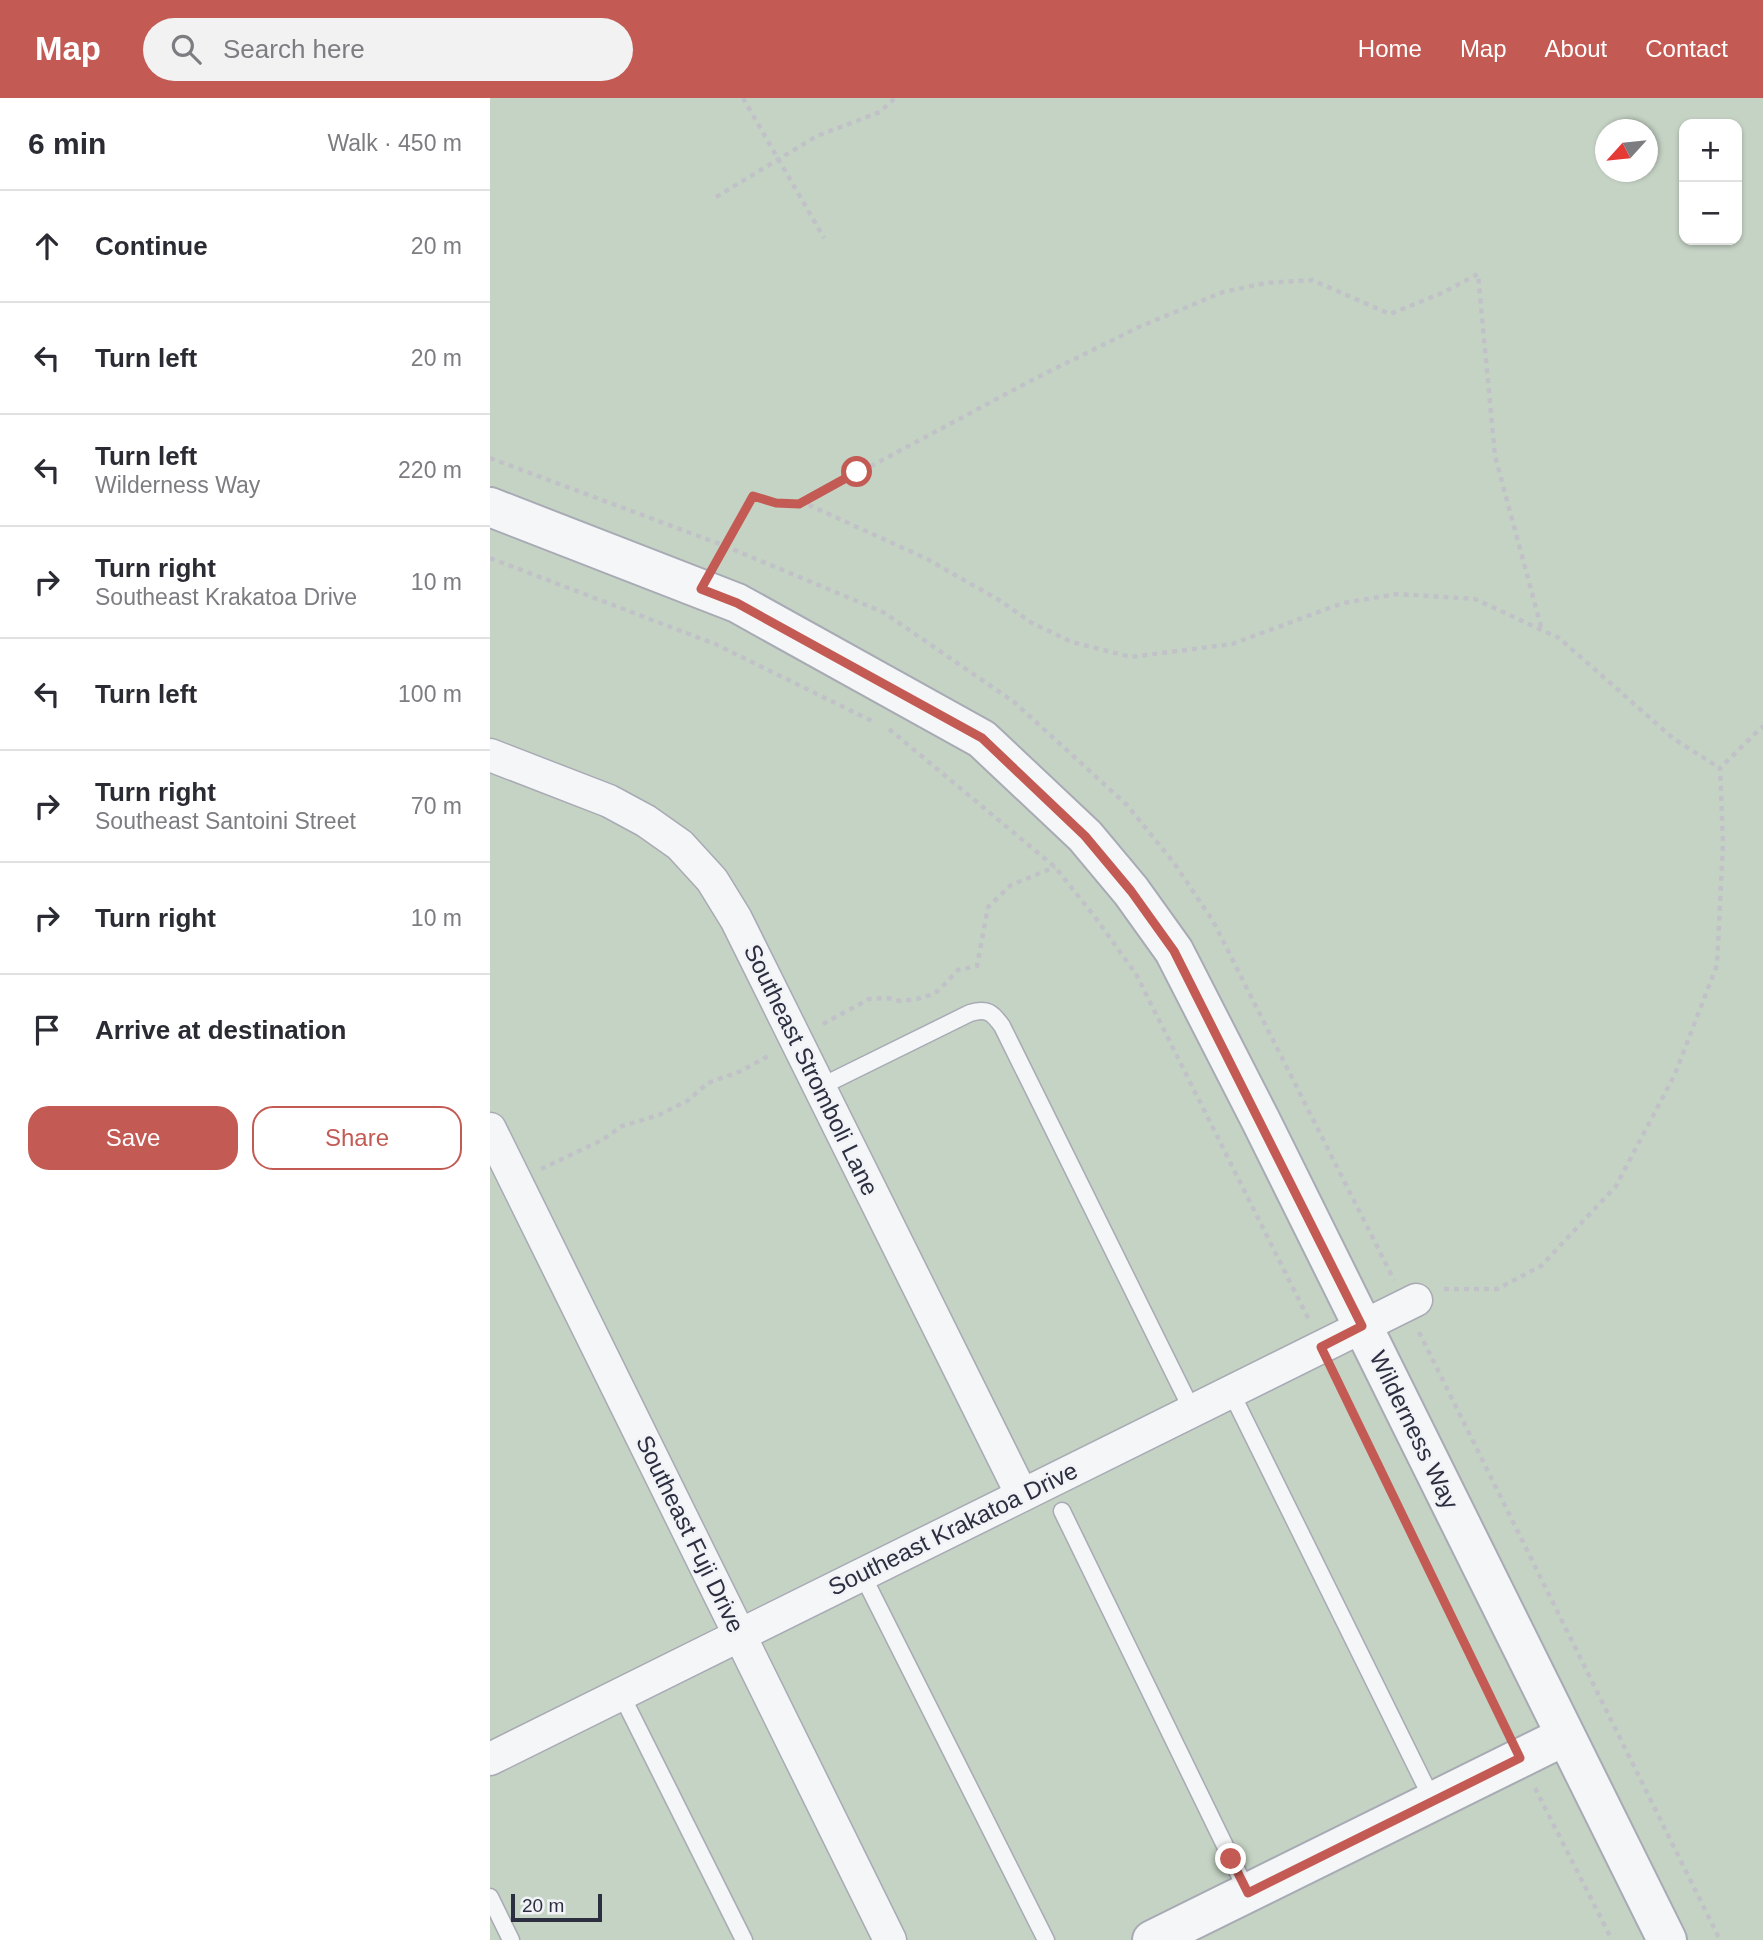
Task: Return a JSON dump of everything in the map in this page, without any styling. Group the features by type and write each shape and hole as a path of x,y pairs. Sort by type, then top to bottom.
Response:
{"street":[{"name":"Wilderness Way","path":"490,507 737,603 982,738 1085,836 1131,891 1174,951 1667,1940"},
{"name":"Southeast Stromboli Lane","path":"490,755 610,801 646,821 680,845 712,880 736,919 1022,1495"},
{"name":"Southeast Fuji Drive","path":"490,1129 890,1940"},
{"name":"Southeast Krakatoa Drive","path":"490,1759 1416,1300"},
{"path":"1152,1940 1565,1736"}],"lane":[{"path":"820,1087 970,1013 981,1010 997,1018 1192,1410"},
{"path":"1231,1392 1433,1801"},
{"path":"1062,1511 1248,1893"},
{"path":"862,1574 1046,1940"},
{"path":"621,1694 744,1940"},
{"path":"490,1897 512,1940"}],"path":[{"path":"743,98 824,238"},
{"path":"716,197 817,136 880,112 895,98"},
{"path":"799,504 1035,378 1139,327 1223,292 1266,283 1312,280 1390,314 1442,293 1478,274 1495,456 1542,630"},
{"path":"701,589 753,496 776,503 808,505 927,559 999,600 1032,623 1072,642 1130,657 1232,644 1343,603 1397,594 1475,599 1559,638 1674,740 1720,768"},
{"path":"490,558 715,644 876,722"},
{"path":"1416,1300 1436,1289 1497,1289 1541,1266 1616,1185 1675,1074 1717,965 1723,843 1720,768 1763,726"},
{"path":"887,728 1055,867 1136,974 1612,1940"}],"green space":[{"path":"490,98 1763,98 1763,1940 490,1940"}],"route":[{"path":"857,472 799,504 776,503 753,496 701,589 737,603 982,738 1085,836 1131,891 1174,951 1362,1326 1321,1347 1520,1758 1248,1893 1231,1859"}]}
